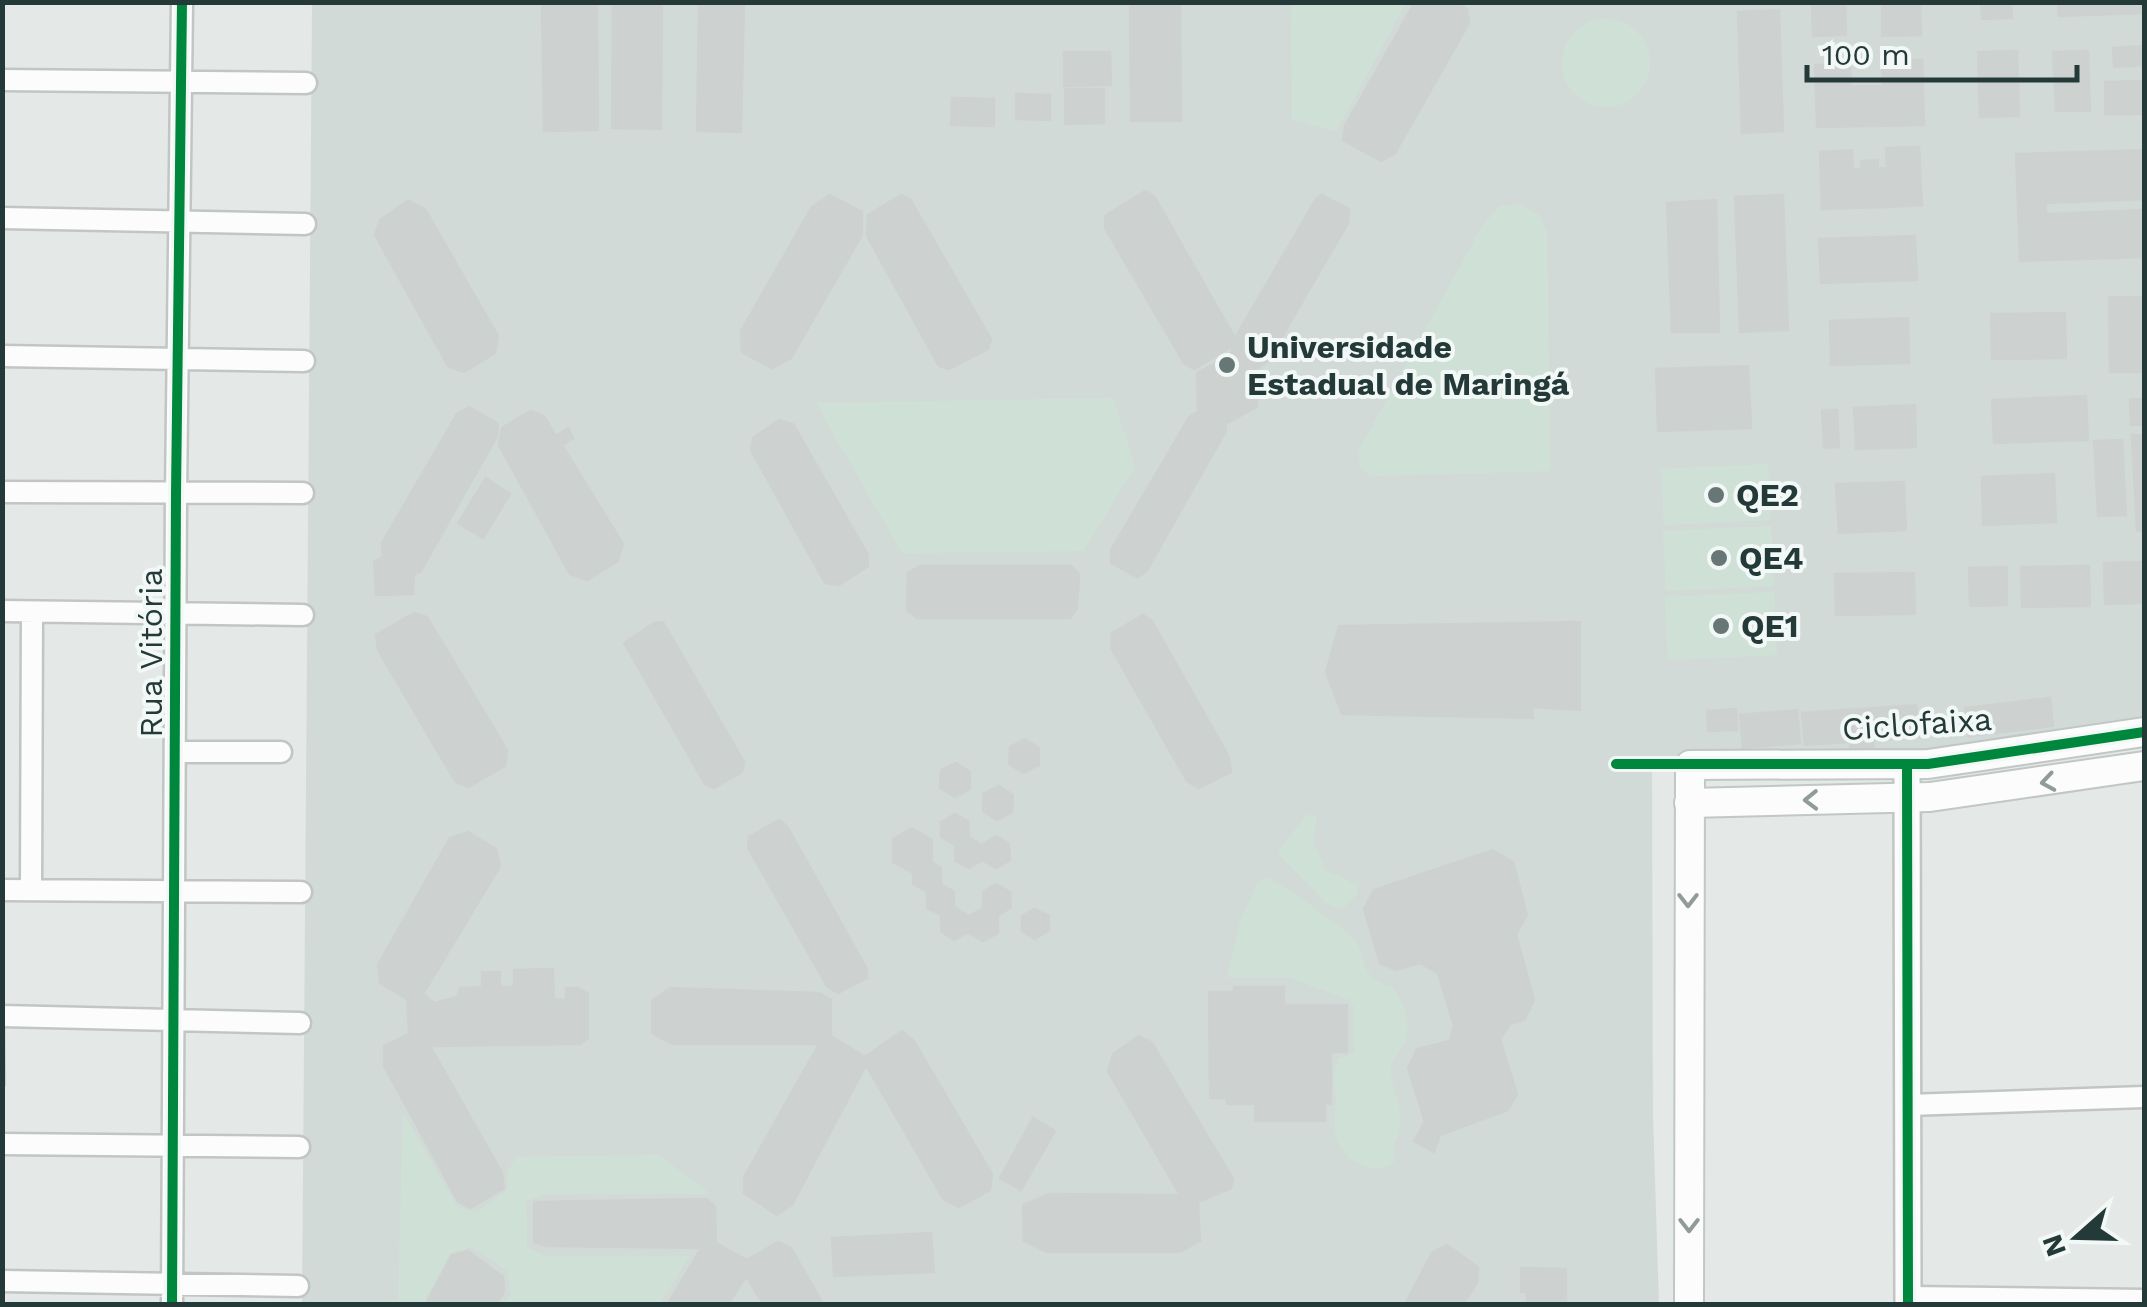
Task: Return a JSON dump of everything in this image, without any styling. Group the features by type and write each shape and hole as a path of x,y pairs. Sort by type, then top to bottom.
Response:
{"main road":[{"path":"1690,1304 1690,765 1908,764 2064,746 2144,732"},
{"path":"2064,746 2133,768"},
{"path":"1689,802 1908,798 2133,768"}],"street":[{"name":"Rua Vitória","path":"172,1294 182,2"},
{"path":"2,80 306,83"},
{"path":"2,218 305,224"},
{"path":"2,356 304,360"},
{"path":"2,492 303,494"},
{"path":"2,611 302,614"},
{"path":"32,612 32,890"},
{"path":"176,752 281,752"},
{"path":"1908,764 1908,1301 2144,1300"},
{"path":"2,890 301,892"},
{"path":"2,1016 300,1023"},
{"path":"1908,1105 2144,1097"},
{"path":"2,1144 299,1147"},
{"path":"2,1281 172,1294 298,1286"}],"shaded area":[{"name":"Universidade Estadual de Maringá","path":"312,3 2144,3 2144,727 1955,758 1652,759 1653,1115 1659,1304 302,1304"}],"green space":[{"path":"1291,3 1406,3 1336,131 1292,119"},
{"path":"1606,19 1637,32 1650,63 1637,94 1606,107 1575,94 1562,63 1575,32"},
{"path":"1521,204 1540,216 1547,234 1550,471 1371,476 1361,469 1358,452 1483,225 1500,206"},
{"path":"1113,398 1135,467 1083,551 902,553 816,403"},
{"name":"QE2","path":"1768,464 1771,520 1664,525 1661,469"},
{"name":"QE4","path":"1771,526 1774,586 1666,591 1663,531"},
{"name":"QE1","path":"1774,592 1777,655 1668,660 1665,597"},
{"path":"1307,815 1316,815 1314,843 1325,870 1358,885 1356,895 1342,909 1326,903 1279,855"},
{"path":"1266,878 1350,935 1369,974 1391,986 1403,1007 1406,1037 1391,1065 1400,1122 1393,1163 1382,1168 1367,1167 1347,1155 1336,1133 1334,1082 1338,1059 1355,1053 1354,1007 1349,1000 1288,977 1227,977 1240,922 1258,882"},
{"path":"403,1113 458,1208 477,1212 507,1191 508,1172 516,1157 658,1155 710,1194 546,1194 526,1201 527,1248 545,1256 689,1256 660,1304 506,1304 511,1295 508,1271 472,1247 450,1253 423,1304 398,1304"}],"building":[{"path":"613,2 662,2 661,129 612,128"},
{"path":"699,2 744,2 741,132 697,131"},
{"path":"1130,2 1180,2 1181,121 1131,121"},
{"path":"1415,2 1455,2 1467,9 1469,23 1395,153 1381,161 1343,140 1345,126"},
{"path":"1812,2 1845,2 1846,35 1813,36"},
{"path":"1882,2 1920,2 1921,35 1882,36"},
{"path":"1981,2 2011,2 2012,18 1982,19"},
{"path":"2058,2 2144,2 2144,13 2059,16"},
{"path":"542,6 597,6 598,130 544,131"},
{"path":"1779,10 1783,131 1742,133 1738,12"},
{"path":"2142,46 2143,65 2114,67 2113,48"},
{"path":"2017,51 2019,116 1980,117 1978,52"},
{"path":"2088,51 2090,111 2056,111 2053,52"},
{"path":"1064,52 1110,52 1111,85 1064,86"},
{"path":"1922,60 1924,125 1817,127 1815,65 1850,64 1851,86 1883,86 1882,61"},
{"path":"2144,81 2144,114 2105,114 2105,82"},
{"path":"1065,89 1104,89 1104,123 1065,124"},
{"path":"1016,94 1050,95 1050,120 1016,119"},
{"path":"952,98 994,99 994,126 951,125"},
{"path":"1919,147 1922,205 1889,207 1886,148"},
{"path":"1852,150 1854,208 1822,209 1820,152"},
{"path":"2144,150 2144,199 2046,203 2046,214 2144,210 2144,257 2020,261 2016,154"},
{"path":"1878,160 1878,168 1887,168 1889,207 1854,208 1853,169 1862,169 1861,161"},
{"path":"1145,191 1154,196 1235,338 1233,346 1194,369 1184,363 1105,228 1105,216"},
{"path":"830,195 862,212 862,235 791,358 772,368 742,352 741,331 812,207"},
{"path":"901,195 910,199 991,339 988,349 949,369 939,366 867,236 868,215"},
{"path":"1322,195 1349,209 1348,223 1268,361 1256,370 1231,355 1235,338 1316,199"},
{"path":"1783,195 1788,330 1740,332 1735,197"},
{"path":"1716,200 1719,332 1672,332 1667,203"},
{"path":"408,201 425,209 498,336 495,353 464,372 448,366 375,235 380,220"},
{"path":"1915,236 1917,280 1821,283 1819,239"},
{"path":"2109,297 2144,297 2144,372 2110,372"},
{"path":"2065,313 2066,358 1992,359 1991,314"},
{"path":"1908,318 1909,363 1831,365 1830,321"},
{"path":"1231,355 1256,370 1257,407 1225,424 1198,412 1197,373"},
{"path":"1748,366 1751,428 1658,431 1656,369"},
{"path":"2086,396 2088,440 1994,443 1992,400"},
{"path":"2130,399 2144,399 2144,425 2131,425"},
{"path":"1915,405 1916,447 1856,449 1854,408"},
{"path":"469,407 498,424 497,436 421,571 414,575 383,557 382,543 457,414"},
{"path":"1822,410 1837,410 1839,447 1824,448"},
{"path":"531,411 544,416 556,436 568,428 573,438 562,445 623,544 618,561 587,580 570,574 499,445 502,428"},
{"path":"1198,412 1225,424 1226,431 1146,572 1137,577 1111,563 1111,550 1190,416"},
{"path":"779,420 793,424 868,555 868,566 839,585 825,583 751,450 753,438"},
{"path":"2132,435 2144,435 2144,530 2137,531"},
{"path":"2122,440 2126,515 2098,516 2094,441"},
{"path":"2054,474 2056,522 1983,525 1982,477"},
{"path":"486,478 510,494 483,538 458,523"},
{"path":"1904,482 1906,530 1839,533 1836,484"},
{"path":"383,557 414,575 413,594 376,595 374,562"},
{"path":"2144,562 2144,603 2105,604 2104,563"},
{"path":"920,566 1071,566 1079,574 1077,608 1070,618 917,618 907,610 908,573"},
{"path":"2089,566 2090,606 2022,607 2021,567"},
{"path":"2007,567 2007,605 1970,606 1969,568"},
{"path":"1914,573 1915,614 1836,615 1835,574"},
{"path":"414,613 427,617 507,750 505,766 468,787 455,781 378,650 376,635"},
{"path":"1143,615 1152,621 1229,757 1231,772 1199,788 1187,781 1111,648 1112,633"},
{"path":"663,622 744,762 742,772 714,788 705,784 624,643 654,623"},
{"path":"1580,622 1580,710 1532,707 1533,718 1342,714 1326,672 1339,626"},
{"path":"2050,698 2053,726 1969,736 1965,708"},
{"path":"1916,705 1919,737 1873,740 1874,747 1850,748 1850,742 1805,745 1802,713"},
{"path":"1736,709 1737,730 1708,731 1707,711"},
{"path":"1797,710 1800,743 1743,748 1740,715"},
{"path":"1025,739 1039,748 1039,765 1023,773 1009,764 1010,747"},
{"path":"956,763 970,772 970,789 955,797 940,788 941,770"},
{"path":"999,786 1013,795 1012,812 997,820 983,811 983,794"},
{"path":"955,814 968,821 969,837 982,845 996,836 1009,844 1010,860 996,868 982,860 969,868 955,861 955,845 941,837 941,822"},
{"path":"779,820 787,826 867,969 867,978 838,993 827,986 748,848 749,837"},
{"path":"912,828 932,840 932,862 941,868 941,884 954,892 954,907 969,916 983,908 983,892 996,884 1010,892 1011,907 998,916 998,933 983,941 968,932 954,940 941,931 941,915 927,908 927,892 913,884 913,873 893,862 893,839"},
{"path":"468,832 496,849 500,866 423,994 407,999 380,983 378,965 450,838"},
{"path":"1493,850 1513,862 1527,915 1516,934 1534,1000 1525,1019 1510,1024 1500,1039 1517,1094 1508,1110 1440,1135 1434,1152 1414,1141 1425,1122 1408,1068 1417,1049 1450,1041 1454,1026 1438,973 1420,963 1396,970 1380,963 1364,909 1374,890"},
{"path":"1035,909 1049,916 1049,930 1035,939 1022,931 1022,916"},
{"path":"553,969 554,999 566,1000 566,988 578,988 588,994 588,1038 580,1044 430,1046 409,1034 407,999 423,994 434,1003 457,997 460,988 482,987 482,972 500,972 500,987 514,987 514,970"},
{"path":"1234,987 1284,987 1284,1005 1347,1005 1347,1052 1331,1052 1331,1104 1325,1103 1325,1121 1255,1121 1255,1104 1227,1104 1226,1098 1210,1098 1209,992 1234,992"},
{"path":"670,988 819,993 831,1000 831,1036 819,1044 672,1044 652,1033 652,1001"},
{"path":"4,1016 5,1085 2,1085"},
{"path":"902,1031 914,1041 992,1174 990,1190 959,1207 944,1200 866,1065 865,1057"},
{"path":"409,1034 430,1046 502,1173 504,1188 470,1208 458,1201 384,1066 384,1046"},
{"path":"831,1036 865,1057 866,1065 792,1205 777,1215 744,1193 744,1177 819,1044"},
{"path":"1139,1036 1152,1043 1233,1179 1231,1188 1198,1202 1180,1195 1108,1071 1113,1054"},
{"path":"1033,1118 1055,1131 1021,1190 1000,1178"},
{"path":"1049,1194 1180,1195 1198,1202 1200,1241 1179,1252 1047,1252 1024,1241 1023,1205"},
{"path":"706,1199 715,1206 716,1243 701,1248 547,1246 534,1242 534,1202"},
{"path":"931,1233 934,1272 834,1276 832,1238"},
{"path":"778,1242 791,1248 823,1304 763,1304 746,1276 747,1260"},
{"path":"716,1243 747,1260 746,1276 729,1304 668,1304 701,1248"},
{"path":"1447,1245 1478,1267 1477,1282 1464,1304 1405,1304 1432,1253"},
{"path":"468,1251 503,1277 504,1292 497,1304 426,1304 452,1255"},
{"path":"1521,1268 1566,1269 1566,1304 1527,1304 1527,1292 1521,1292"}],"cycle path":[{"path":"172,1304 182,2"},
{"name":"Ciclofaixa","path":"1616,764 1928,764 2144,732"},
{"path":"1907,764 1908,1304"}],"place":[{"name":"Universidade Estadual de Maringá","path":"1227,365"},
{"name":"QE2","path":"1716,495"},
{"name":"QE4","path":"1719,558"},
{"name":"QE1","path":"1721,626"}]}
